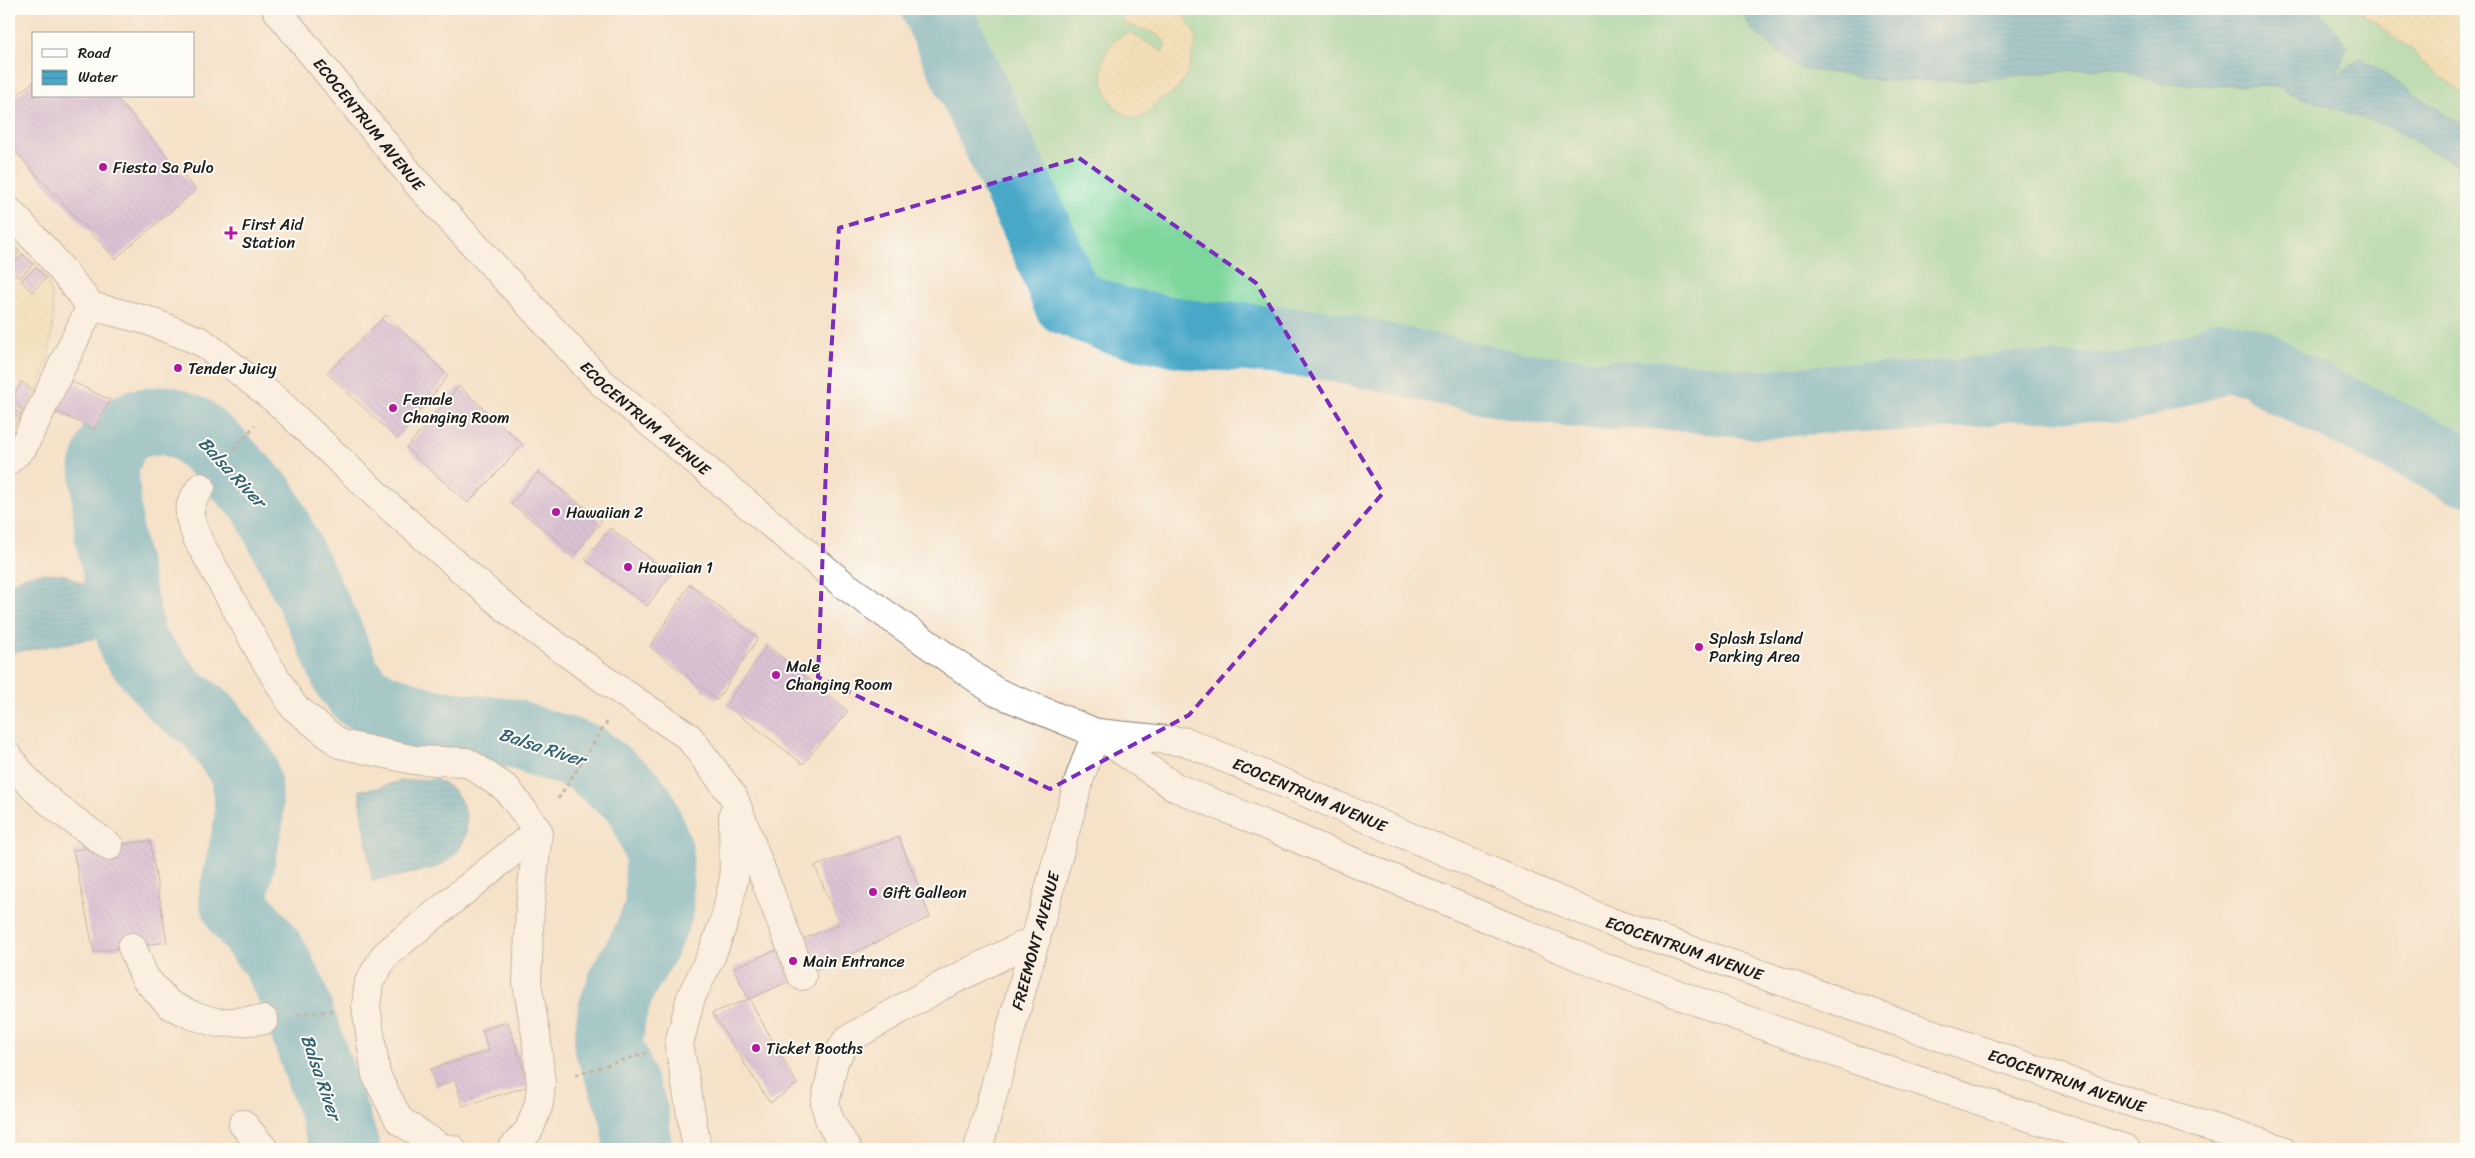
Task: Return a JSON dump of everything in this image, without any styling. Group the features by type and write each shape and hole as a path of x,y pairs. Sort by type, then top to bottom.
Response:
{"street":[{"name":"ECOCENTRUM AVENUE","path":"276,9 417,183 600,382 842,584 996,692 1096,733 1175,787 1599,965 1856,1060 2126,1149"},
{"path":"9,212 48,254 91,306 146,320 202,342 277,401 383,501 513,614 624,694 689,737 733,796 802,976"},
{"path":"9,460 23,447 91,306"},
{"path":"201,486 190,503 191,521 198,540 262,655 293,706 340,744 414,760 467,762 507,789 538,831 530,907 527,983 536,1035 541,1085 538,1104 529,1130 512,1149"},
{"name":"ECOCENTRUM AVENUE","path":"1096,733 1187,742 1610,922 2117,1098 2281,1149"},
{"name":"FREEMONT AVENUE","path":"978,1149 1080,777 1096,733"},
{"path":"9,757 17,770 58,807 109,846"},
{"path":"697,1149 679,1044 690,997 712,954 726,916 734,878 733,796"},
{"path":"452,1149 440,1147 400,1120 376,1075 366,1006 369,982 385,955 538,831"},
{"path":"846,1149 830,1122 825,1104 834,1061 847,1040 941,986 1036,939"},
{"path":"132,947 145,978 170,1005 192,1016 218,1023 264,1020"},
{"path":"243,1124 264,1149"}],"path":[{"path":"201,486 277,401"},
{"path":"538,831 624,694"},
{"path":"264,1020 366,1006"},
{"path":"541,1085 679,1044"}],"highlighted area":[{"path":"1079,158 1256,283 1383,493 1189,715 1050,789 818,677 829,388 839,228"}],"green space":[{"path":"936,9 2466,9 2466,471 2283,381 2257,363 2220,355 2205,365 2128,388 2008,386 1987,391 1912,397 1833,398 1759,405 1662,395 1592,395 1516,386 1325,345 1243,337 1200,336 1115,320 1067,301 1049,254"}],"sand":[{"path":"1096,9 1184,9 1184,14 1195,35 1196,45 1189,68 1178,88 1159,100 1147,113 1140,117 1131,117 1122,113 1109,98 1103,78 1104,58 1112,44 1129,32 1163,52 1166,44 1158,35 1124,23 1122,16 1114,12"},
{"path":"2355,9 2466,9 2466,97 2422,62 2411,48 2395,39 2377,23"},
{"path":"9,241 34,264 46,279 52,298 53,323 48,360 39,386 30,403 9,432"}],"water":[{"path":"1741,9 2318,9 2347,47 2337,75 2361,58 2466,128 2466,170 2391,128 2284,91 2285,87 2164,84 2111,67 1972,80 1884,81 1800,68 1752,30"},
{"path":"44,573 63,574 85,585 92,607 97,638 10,653 9,593 12,583 28,575"},
{"path":"436,779 453,790 465,811 466,831 464,841 459,849 452,857 437,867 372,881 359,790 378,788 399,781"}],"building":[{"name":"Fiesta Sa Pulo","path":"32,83 32,98 117,98 196,190 115,259 9,145 9,102"},
{"path":"9,241 20,252 9,263"},
{"path":"23,254 33,264 19,278 9,268"},
{"path":"36,267 46,278 32,292 21,281"},
{"name":"Female Changing Room","path":"386,315 448,376 397,439 327,373"},
{"path":"67,379 110,400 94,429 52,410"},
{"path":"22,382 35,393 24,412 11,400"},
{"path":"459,386 523,445 468,503 406,448"},
{"path":"9,406 22,415 10,431 9,429"},
{"name":"Hawaiian 2","path":"538,472 602,521 575,554 511,504"},
{"name":"Hawaiian 1","path":"610,528 671,574 647,606 585,559"},
{"path":"690,584 758,638 717,700 650,647"},
{"name":"Male Changing Room","path":"767,645 848,711 803,764 726,705"},
{"name":"Gift Galleon","path":"899,837 930,917 852,954 749,999 733,968 839,924 815,866"},
{"path":"150,841 167,942 94,952 73,850"},
{"name":"Ticket Booths","path":"749,999 797,1084 770,1103 712,1013"},
{"path":"508,1022 529,1086 463,1106 455,1080 436,1087 430,1069 489,1051 482,1030"}],"waterway":[{"path":"936,9 1049,254 1067,301 1115,320 1200,336 1243,337 1325,345 1516,386 1592,395 1662,395 1759,405 1833,398 1912,397 1987,391 2008,386 2128,388 2205,365 2220,355 2257,363 2283,381 2466,471"},
{"name":"Balsa River","path":"346,1149 291,990 273,955 239,912 233,897 249,820 248,789 243,768 209,721 175,696 133,645 109,535 104,467 116,435 138,423 167,420 192,430 212,447 264,501 327,630 347,678 361,695 380,707 435,724 511,733 586,758 632,795 642,808 659,852 659,910 644,945 623,981 612,1012 608,1045 634,1113 638,1149"}],"place":[{"name":"Fiesta Sa Pulo","path":"103,167"},
{"name":"First Aid Station","path":"231,233"},
{"name":"Tender Juicy","path":"178,368"},
{"name":"Female Changing Room","path":"393,408"},
{"name":"Hawaiian 2","path":"556,512"},
{"name":"Hawaiian 1","path":"628,567"},
{"name":"Splash Island Parking Area","path":"1699,647"},
{"name":"Male Changing Room","path":"776,675"},
{"name":"Gift Galleon","path":"873,892"},
{"name":"Main Entrance","path":"793,961"},
{"name":"Ticket Booths","path":"756,1048"}]}
